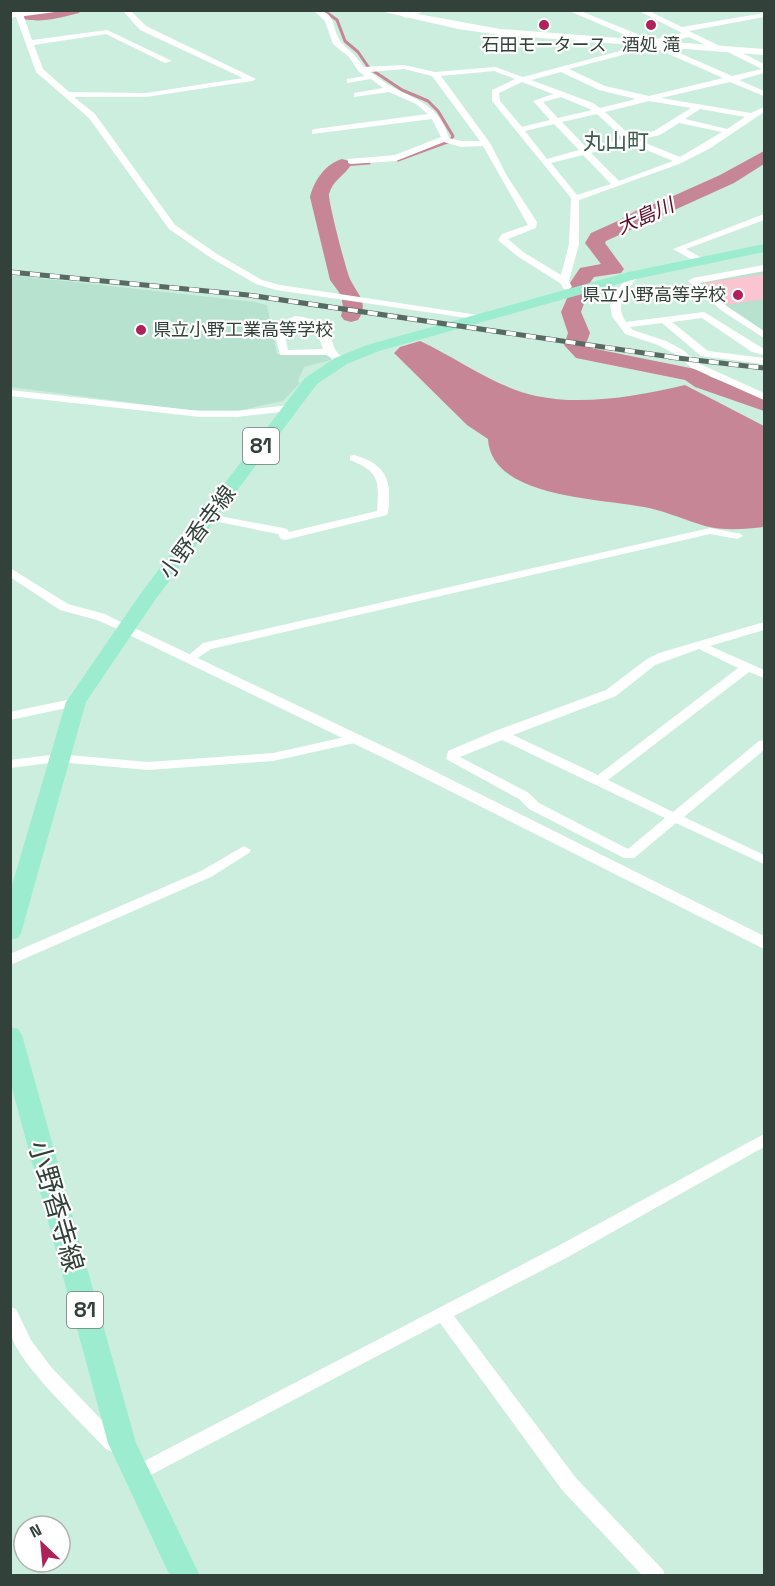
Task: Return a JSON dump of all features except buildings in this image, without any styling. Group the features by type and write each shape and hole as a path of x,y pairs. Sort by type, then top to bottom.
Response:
{"main road":[{"name":"小野香寺線","path":"10,933 17,887 76,702 126,628 289,408 335,356 373,348 478,318 567,286 699,260 761,251"},
{"name":"小野香寺線","path":"10,1035 17,1086 122,1443 185,1575"}],"street":[{"path":"66,10 16,13 39,70 92,116 172,227 214,256 259,282 279,288 478,318"},
{"path":"69,94 155,95 252,79 143,28 125,10"},
{"path":"315,10 329,20 336,42 368,71 390,89 419,102 435,116 447,140"},
{"path":"380,10 415,12 500,32 765,52"},
{"path":"570,10 765,94"},
{"path":"640,10 765,67"},
{"path":"736,10 765,23"},
{"path":"681,30 765,15"},
{"path":"29,43 107,32 168,61"},
{"path":"435,74 486,143 502,176 533,226 505,236 503,240 567,286 574,244 575,198 548,161 519,130 494,95 500,87 522,80 690,34"},
{"path":"350,81 368,71 413,68 435,74 488,68 561,94 599,111 630,140 679,160"},
{"path":"562,69 612,91 751,116"},
{"path":"519,130 765,71"},
{"path":"357,94 390,89"},
{"path":"561,94 537,100 616,184"},
{"path":"548,161 657,132 697,108"},
{"path":"575,198 679,160 706,147 765,109"},
{"path":"315,132 435,116"},
{"path":"678,120 728,131"},
{"path":"349,150 353,161 396,158 447,140 486,143"},
{"path":"699,260 678,249 765,218"},
{"path":"765,268 693,281 725,309 765,335"},
{"path":"634,274 619,294 615,304 617,316 629,332 662,343 679,352 696,366 765,397"},
{"path":"623,326 704,315 756,350 765,352"},
{"path":"294,320 308,320 324,334 335,356 284,353 278,326 294,320"},
{"path":"665,321 705,354 765,361"},
{"path":"10,393 200,414 237,414 289,408"},
{"path":"209,517 283,531 285,537 383,513 386,484 373,464 354,458"},
{"path":"190,659 207,646 710,531 737,536"},
{"path":"10,571 64,607 101,617 126,628 765,943"},
{"path":"765,626 651,662 611,693 500,734 453,754 453,759 524,796 534,806 629,855 765,744"},
{"path":"701,645 765,674"},
{"path":"599,781 747,667"},
{"path":"10,716 76,702"},
{"path":"500,734 675,818 761,855"},
{"path":"10,764 58,758 148,766 273,757 354,739"},
{"path":"10,960 206,874 244,850"},
{"path":"136,1474 573,1246 765,1140"},
{"path":"10,1314 24,1344 45,1372 113,1444 122,1443"},
{"path":"443,1314 569,1484 656,1575"}],"shaded area":[{"path":"689,190 654,211 615,228 612,225 635,211"},
{"name":"県立小野高等学校","path":"764,271 764,333 727,308 696,282"},
{"path":"764,274 764,299 727,305 704,283"},
{"name":"県立小野工業高等学校","path":"10,275 267,305 277,354 323,354 331,360 304,367 298,381 300,383 283,401 242,410 187,410 11,387"},
{"path":"420,341 491,379 536,396 592,400 630,396 685,385 764,426 764,527 712,528 652,509 551,492 527,484 507,473 494,458 488,439 467,425 394,353 400,347"}],"waterway":[{"path":"10,11 31,17 45,17 73,10"},
{"path":"323,10 337,20 345,41 358,52 369,68 402,90 428,101 438,111 453,136 450,141 398,160"},
{"name":"大島川","path":"578,286 587,272 614,269 595,243 598,237 727,179 764,156"},
{"path":"342,165 369,163"},
{"path":"342,165 327,179 319,197 340,280 351,295 353,307 351,316"},
{"name":"大島川","path":"576,298 571,312 579,333 575,345 584,353 692,375 703,382 764,404"}],"railway":[{"path":"10,272 248,295 678,358"},
{"path":"669,357 764,368"}],"place":[{"name":"石田モータース","path":"544,25"},
{"name":"酒処 滝","path":"651,25"},
{"name":"県立小野高等学校","path":"738,295"},
{"name":"県立小野工業高等学校","path":"141,330"}],"district":[{"name":"丸山町","path":"616,141"}]}
